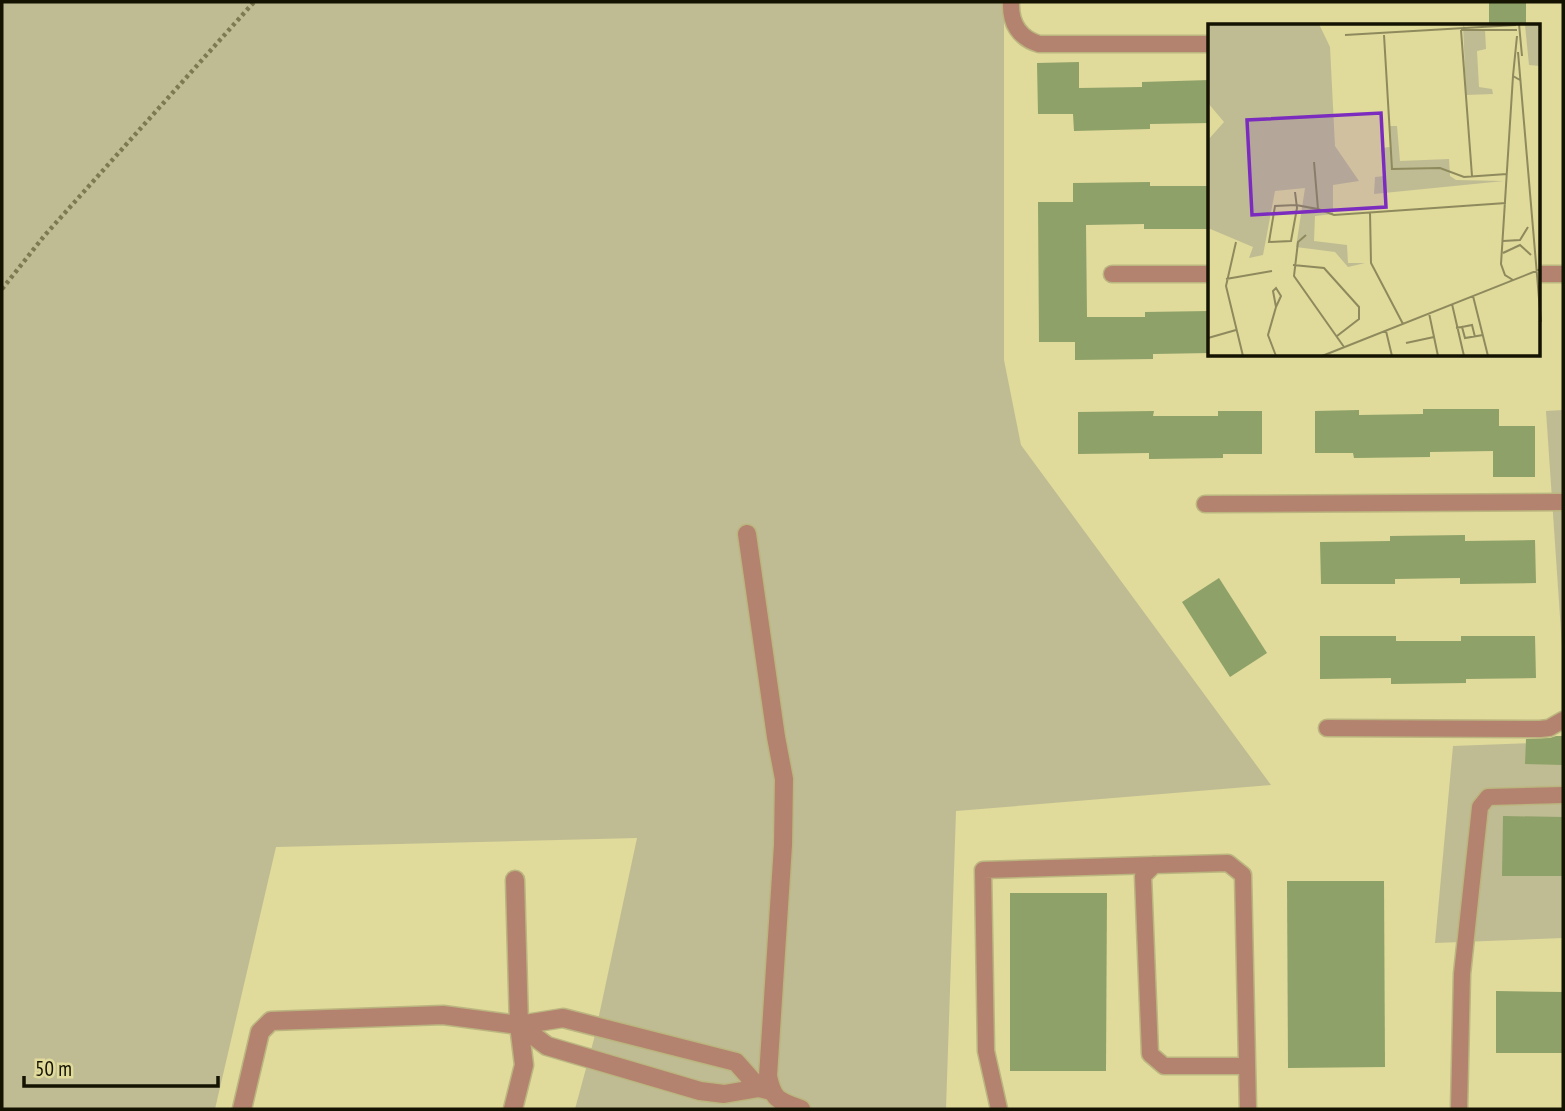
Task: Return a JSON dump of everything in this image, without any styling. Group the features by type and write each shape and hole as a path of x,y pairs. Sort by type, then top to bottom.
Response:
{"street":[{"path":"747,534 784,779 783,845 766,1085"},
{"path":"513,1109 524,1065 519,1025 515,880"},
{"path":"242,1109 260,1032 271,1021 443,1015 519,1025 563,1018 736,1062 766,1085 780,1102 801,1109"},
{"path":"519,1025 547,1046 700,1091 724,1094 766,1085"}],"lane":[{"path":"1011,2 1010,13 1016,29 1028,41 1039,44 1208,44"},
{"path":"1112,274 1208,274"},
{"path":"1540,274 1563,274"},
{"path":"1205,504 1563,502"},
{"path":"1327,728 1540,729 1549,728 1563,720"},
{"path":"1459,1109 1462,974 1480,807 1488,797 1563,795"},
{"path":"999,1109 986,1051 983,870 1228,863 1243,875 1248,1109"},
{"path":"1154,865 1143,876 1150,1054 1164,1066 1247,1066"}],"path":[{"path":"2,289 45,235 254,2"}],"shaded area":[{"path":"2,2 1004,2 1004,360 1021,445 1271,785 956,811 946,1109 575,1109 594,1039 637,838 276,847 215,1109 2,1109"},
{"path":"1563,410 1563,661 1546,411"},
{"path":"1563,742 1563,938 1435,943 1453,746"}],"building":[{"path":"1489,2 1526,2 1526,24 1489,24"},
{"path":"1079,62 1079,88 1142,87 1142,82 1208,80 1208,123 1150,124 1150,129 1074,131 1073,114 1038,114 1037,63"},
{"path":"1150,182 1150,186 1208,186 1208,229 1144,229 1144,224 1086,225 1087,317 1145,317 1145,312 1208,311 1208,353 1153,354 1153,359 1075,360 1075,342 1039,342 1038,202 1073,202 1073,183"},
{"path":"1423,409 1499,409 1499,426 1535,426 1535,477 1493,477 1493,451 1430,452 1430,457 1354,458 1353,453 1315,453 1315,411 1359,410 1359,415 1423,414"},
{"path":"1154,411 1153,416 1218,416 1218,411 1262,411 1262,454 1223,454 1223,458 1149,459 1149,453 1078,454 1078,412"},
{"path":"1465,535 1465,541 1535,540 1536,583 1460,584 1460,578 1395,579 1395,584 1321,584 1320,542 1390,541 1390,536"},
{"path":"1219,578 1267,653 1230,677 1182,602"},
{"path":"1320,636 1396,636 1396,641 1461,641 1461,636 1535,636 1536,678 1466,679 1466,683 1391,684 1391,678 1320,679"},
{"path":"1563,736 1563,765 1525,764 1526,739"},
{"path":"1503,816 1563,817 1563,876 1502,876"},
{"path":"1287,881 1384,881 1385,1067 1288,1068"},
{"path":"1010,893 1107,893 1106,1071 1010,1071"},
{"path":"1496,991 1563,992 1563,1053 1496,1053"}]}
